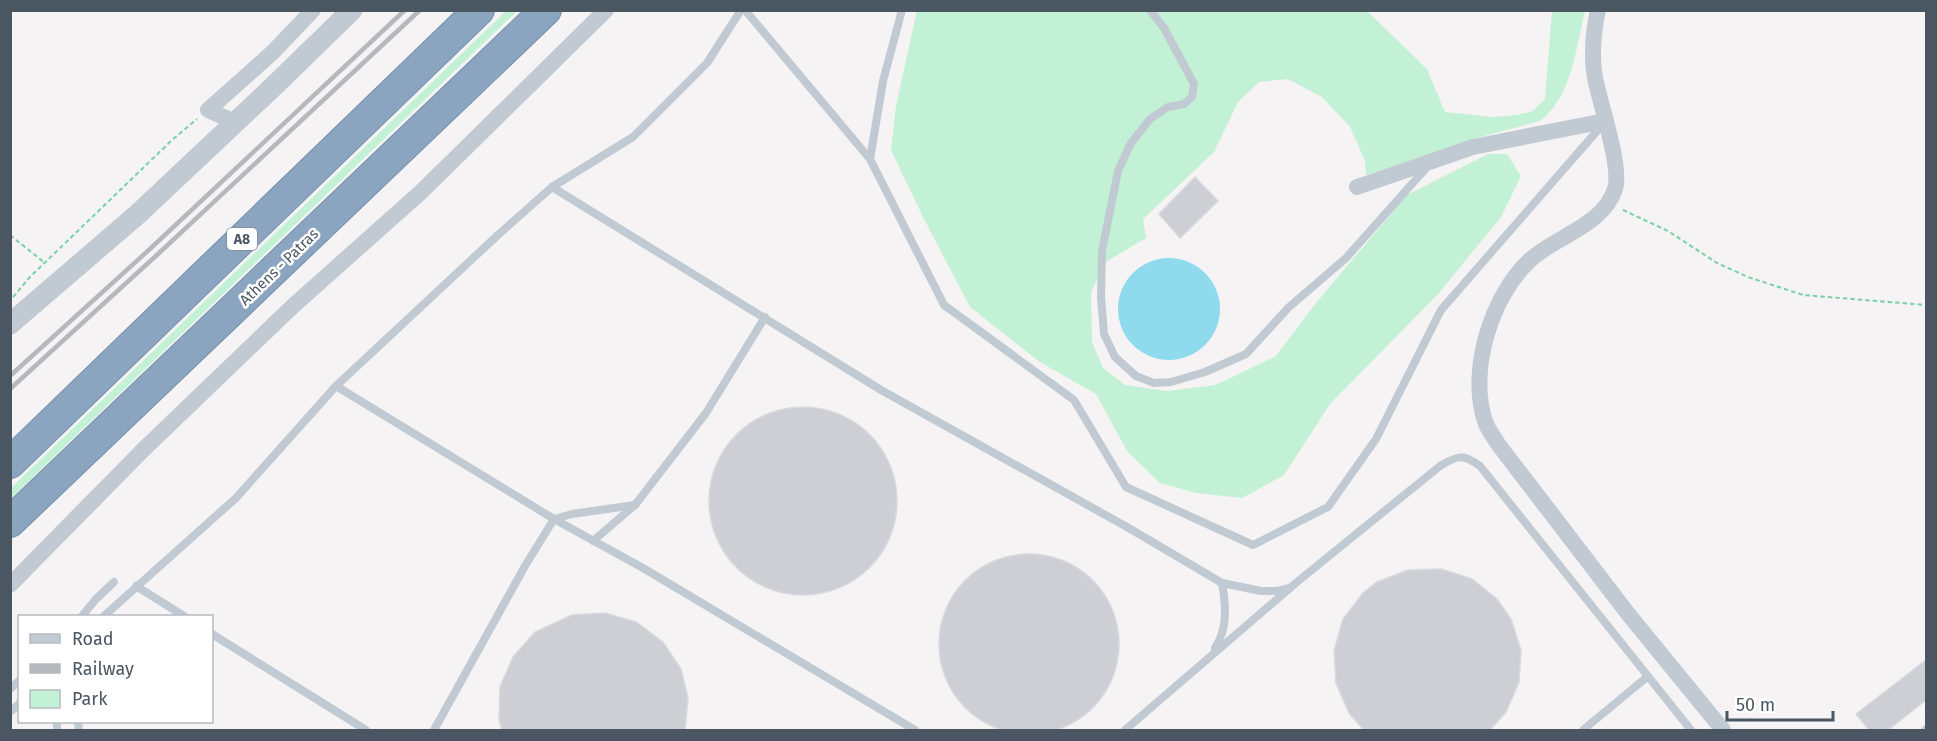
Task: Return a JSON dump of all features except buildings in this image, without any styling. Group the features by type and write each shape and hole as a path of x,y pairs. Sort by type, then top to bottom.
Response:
{"highway":[{"name":"Α8","path":"10,463 479,10"},
{"name":"Athens - Patras","path":"10,522 546,10"}],"street":[{"path":"235,122 208,110 273,52 313,10"},
{"path":"10,324 138,214 352,10"},
{"path":"10,585 143,450 293,306 421,192 606,10"},
{"path":"1598,10 1593,45 1595,76 1616,165 1616,187 1609,204 1574,232 1547,247 1529,261 1510,284 1493,315 1485,337 1481,360 1480,390 1486,424 1498,444 1629,615 1723,730"},
{"path":"1357,187 1473,147 1605,122"}],"lane":[{"path":"107,615 136,586 236,498 336,386 490,241 552,188 633,136 707,63 743,10 870,159 944,305 1074,400 1126,487 1253,544 1328,507 1376,439 1440,310 1605,122"},
{"path":"870,159 883,81 902,10"},
{"path":"1150,10 1164,28 1194,84 1192,97 1184,104 1168,107 1150,119 1131,143 1118,171 1102,251 1101,297 1104,334 1115,357 1136,376 1154,383 1171,382 1205,372 1246,354 1288,308 1346,258 1432,161"},
{"path":"552,188 881,390 1127,527 1222,583 1261,591 1290,588"},
{"path":"593,541 635,505 706,413 765,317"},
{"path":"336,386 555,519 653,574 915,730"},
{"path":"1125,730 1290,588 1440,466 1455,457 1468,458 1480,466 1691,730"},
{"path":"434,730 525,566 555,519 572,514 635,505"},
{"path":"83,615 96,598 114,582"},
{"path":"1209,658 1222,637 1225,627 1222,583"},
{"path":"136,586 182,615"},
{"path":"213,635 366,730"},
{"path":"1583,730 1647,677"}],"path":[{"path":"10,300 45,263 172,141 208,110"},
{"path":"1609,204 1668,231 1717,263 1748,277 1803,295 1926,305"},
{"path":"10,235 45,263"}],"green space":[{"path":"506,11 517,11 11,498 11,488"},
{"path":"917,11 1367,11 1427,69 1445,112 1493,117 1533,111 1545,99 1552,11 1585,11 1566,85 1551,111 1540,121 1480,137 1366,175 1365,161 1350,127 1322,97 1288,79 1259,82 1238,102 1214,152 1143,219 1146,238 1104,263 1091,293 1092,342 1103,368 1125,385 1167,391 1216,385 1276,356 1316,303 1407,195 1488,154 1507,154 1521,176 1501,217 1439,293 1330,404 1284,475 1242,498 1196,493 1160,483 1127,451 1096,394 1040,362 970,307 891,150 896,106"}],"water":[{"path":"1169,258 1189,262 1205,273 1216,289 1220,309 1216,329 1205,345 1189,356 1169,360 1149,356 1133,345 1122,329 1118,309 1122,289 1133,273 1149,262"}],"railway":[{"path":"10,376 151,248 405,10"},
{"path":"10,389 420,10"}]}
